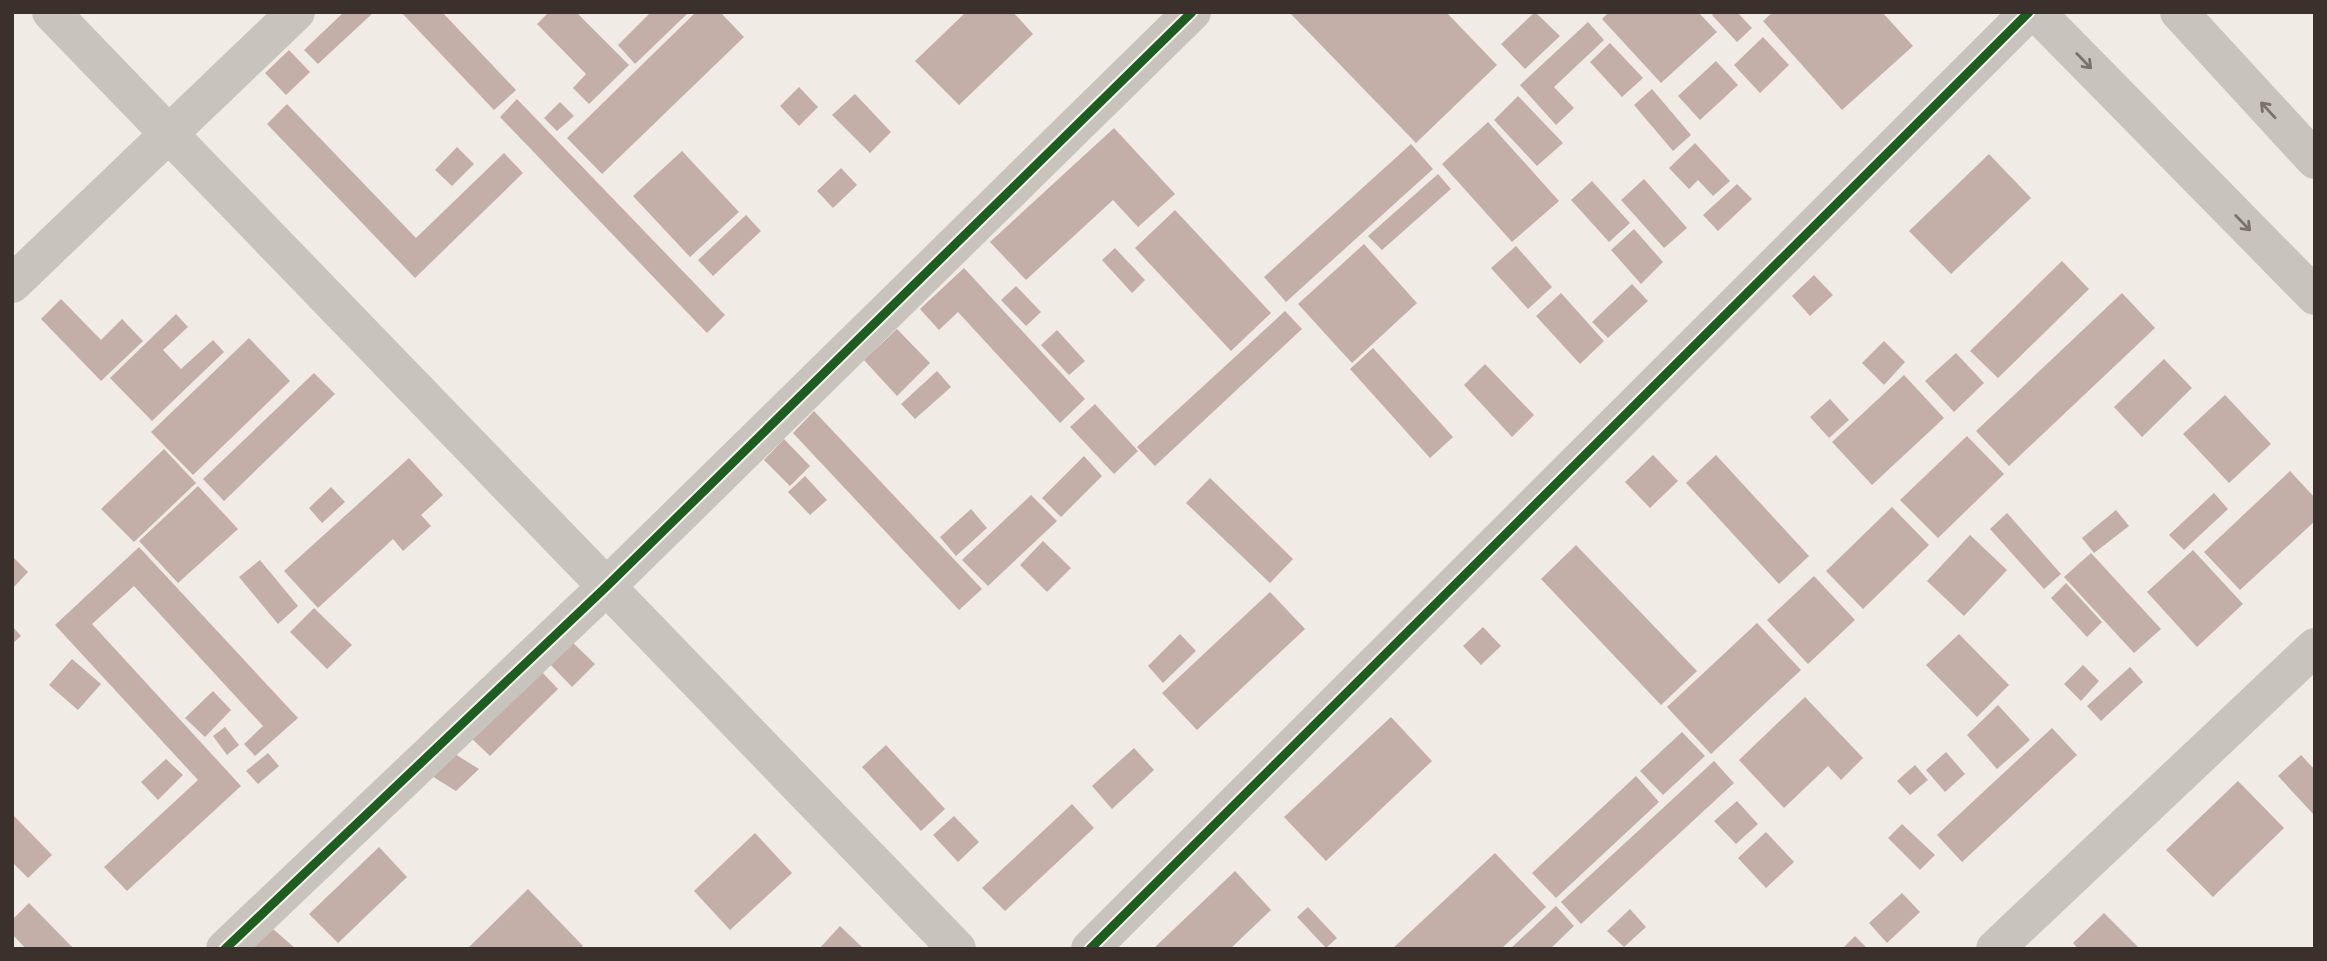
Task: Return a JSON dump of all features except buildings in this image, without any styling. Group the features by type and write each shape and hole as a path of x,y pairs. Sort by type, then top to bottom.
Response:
{"street":[{"path":"51,12 957,949"},
{"path":"12,284 296,12"},
{"path":"225,949 606,587 1192,12"},
{"path":"1090,949 2029,12"},
{"path":"2036,12 2315,296"},
{"path":"2179,12 2315,160"},
{"path":"1995,949 2315,647"}],"cycle path":[{"path":"225,949 606,587 1192,12"},
{"path":"1090,949 2029,12"}]}
